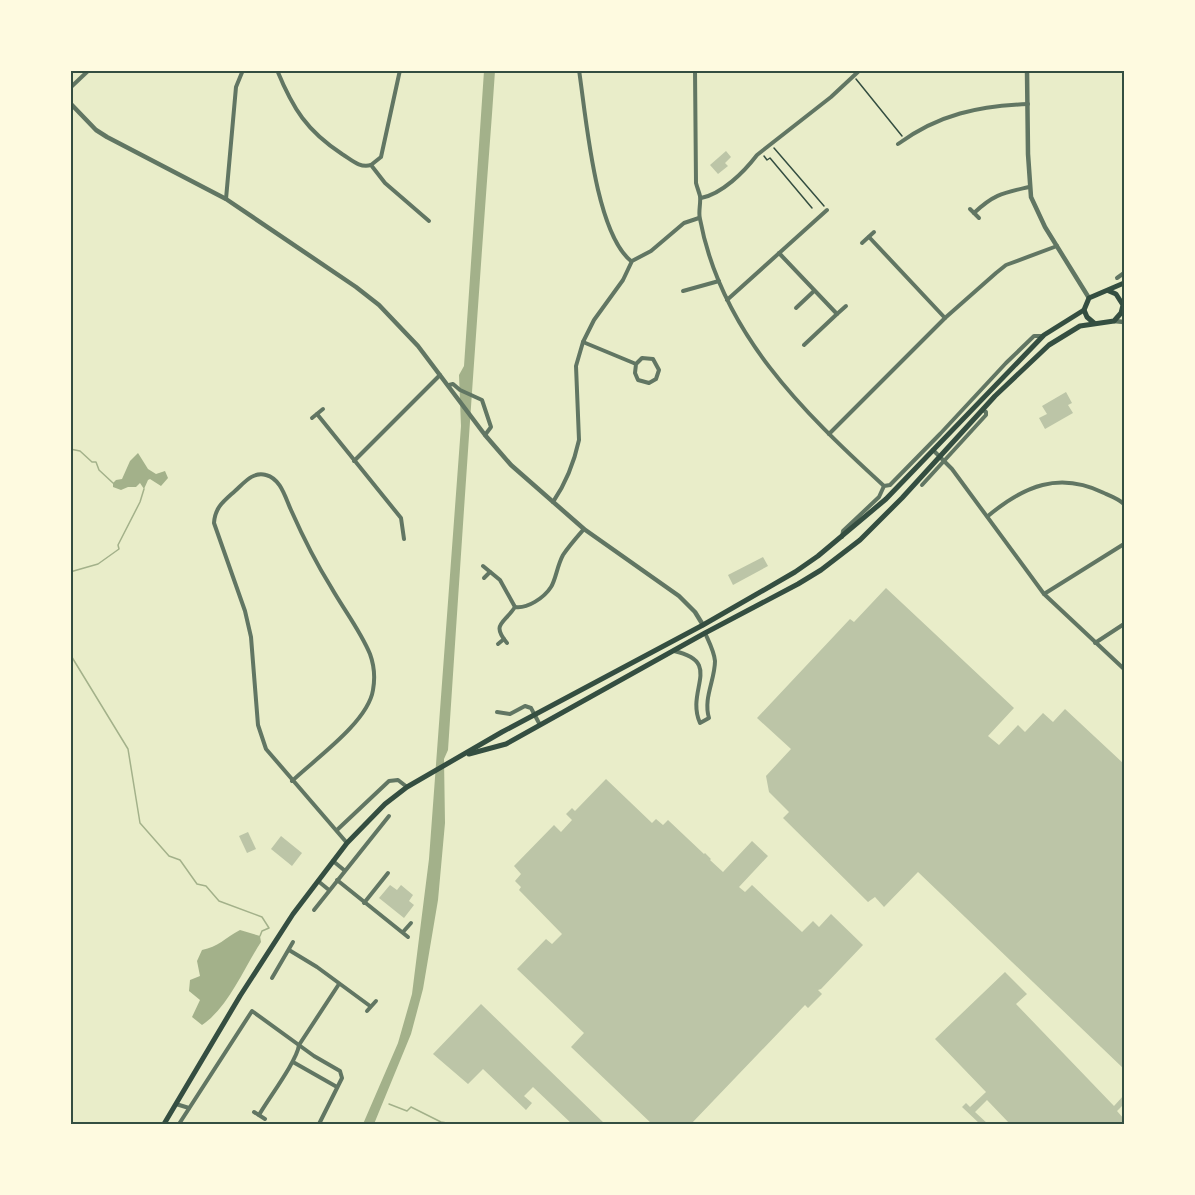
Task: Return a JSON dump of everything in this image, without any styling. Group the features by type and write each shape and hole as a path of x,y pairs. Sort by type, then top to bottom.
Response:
{"main road":[{"path":"164,1125 270,949 347,843 385,804 407,787 461,756 703,625 795,572 842,538 888,497 1044,335 1084,310 1089,298 1125,283"},
{"path":"461,756 506,744 821,570 860,540 1016,375 1049,345 1080,326 1113,321 1124,309 1122,296 1109,291"},
{"path":"1084,310 1087,317 1095,323"},
{"path":"703,625 705,633"}],"street":[{"path":"70,88 89,70"},
{"path":"226,199 236,87 243,70"},
{"path":"277,70 305,124 318,136 364,167 371,165 381,157 400,70"},
{"path":"579,70 597,185 615,238 622,252 632,261"},
{"path":"695,70 696,183 700,198 699,218 727,300 740,325 796,402 884,486"},
{"path":"700,198 717,192 761,152 772,146 860,70"},
{"path":"1027,70 1029,187 1036,210 1089,298"},
{"path":"70,103 107,137 226,199 356,287 378,305 398,323 511,465 584,529 679,596 695,612 703,625"},
{"path":"898,144 950,116 971,109 1028,104"},
{"path":"371,165 385,183 429,221"},
{"path":"974,213 996,195 1029,187"},
{"path":"970,209 979,218"},
{"path":"727,300 826,210"},
{"path":"553,502 569,475 579,440 575,375 583,342 608,299 623,280 632,261 651,251 684,223 699,218"},
{"path":"862,243 874,232"},
{"path":"869,237 945,318"},
{"path":"828,434 945,318 996,273 1006,265 1057,246"},
{"path":"779,253 837,314"},
{"path":"1117,278 1125,273"},
{"path":"683,291 719,281"},
{"path":"796,308 814,291"},
{"path":"804,345 846,306"},
{"path":"1113,321 1125,322"},
{"path":"884,486 890,485 1034,336 1044,335"},
{"path":"583,342 636,364"},
{"path":"642,358 653,359 659,370 656,379 650,383 638,380 635,373 636,364 642,358"},
{"path":"353,461 441,375"},
{"path":"449,385 453,384 460,390 480,399 491,427 485,435"},
{"path":"312,418 323,409"},
{"path":"922,485 986,415 983,410"},
{"path":"317,414 401,518 404,540"},
{"path":"933,450 988,516 1044,594 1125,669"},
{"path":"292,780 359,720 373,691 373,670 371,657 362,637 311,551 283,490 276,480 259,474 251,477 218,507 214,523 245,611 251,637 261,738 266,749 292,780 337,830 347,843"},
{"path":"988,516 1018,494 1037,485 1053,482 1092,487 1125,504"},
{"path":"842,538 843,531 879,497 884,486"},
{"path":"515,607 529,606 550,588 556,568 584,529"},
{"path":"1044,594 1125,544"},
{"path":"483,566 500,580 515,607"},
{"path":"484,578 490,572"},
{"path":"507,643 499,634 498,628 515,607"},
{"path":"1095,643 1125,624"},
{"path":"674,651 690,654 698,661 701,671 695,703 700,723 709,718 708,695 715,660 705,633"},
{"path":"498,644 504,639"},
{"path":"497,712 510,714 525,706 531,708 540,725"},
{"path":"337,830 390,780 398,780 407,787"},
{"path":"314,910 389,816"},
{"path":"333,861 345,870"},
{"path":"364,903 388,873"},
{"path":"337,880 408,937"},
{"path":"318,881 329,890"},
{"path":"403,932 411,923"},
{"path":"273,978 293,942"},
{"path":"289,950 317,967 370,1006"},
{"path":"259,1115 293,1062 299,1045 339,984"},
{"path":"367,1011 376,1001"},
{"path":"179,1125 252,1011 340,1071 342,1078 319,1125"},
{"path":"293,1062 337,1087"},
{"path":"176,1104 189,1108"},
{"path":"254,1112 265,1119"}],"path":[{"path":"853,76 904,139"},
{"path":"772,146 826,210"},
{"path":"761,152 767,160 770,158 812,208"}],"shaded area":[{"path":"484,71 495,71 448,750 444,759 445,823 438,900 423,989 411,1034 374,1124 363,1124 398,1043 412,994 429,859 461,426 459,375 464,366"},
{"path":"138,453 148,469 156,474 165,471 168,478 161,486 150,479 144,489 140,483 136,487 121,490 113,487 116,480 122,479 130,461"},
{"path":"240,930 260,936 261,942 228,998 220,1009 202,1025 192,1017 200,1000 189,991 190,980 200,976 197,961 202,950 208,949"}],"building":[{"path":"726,151 731,157 725,163 728,166 718,174 710,165"},
{"path":"1066,392 1072,403 1068,405 1073,413 1045,429 1039,418 1047,414 1042,406"},
{"path":"763,557 768,566 733,585 728,575"},
{"path":"886,588 1014,708 988,736 999,745 1018,725 1025,732 1043,713 1053,722 1065,709 1124,764 1124,1069 918,872 884,907 875,897 868,902 783,818 789,812 769,792 766,776 791,749 757,718 850,619 854,622"},
{"path":"606,779 652,823 656,819 663,825 668,820 723,872 752,841 768,856 739,887 745,892 752,885 802,932 813,921 819,927 831,914 863,945 818,990 822,994 808,1008 805,1005 691,1124 677,1122 675,1124 652,1124 571,1047 584,1033 517,969 546,939 552,944 562,934 519,890 521,887 515,881 521,874 514,866 554,825 561,832 572,820 566,814 572,808 575,811"},
{"path":"248,832 256,849 247,853 239,836"},
{"path":"281,836 302,853 292,866 271,849"},
{"path":"390,885 397,890 401,885 413,895 409,901 414,905 404,918 379,898"},
{"path":"1005,972 1027,994 1016,1004 1114,1106 1124,1095 1124,1104 1117,1111 1124,1119 1124,1124 1010,1124 987,1100 975,1112 988,1124 980,1124 962,1107 966,1103 970,1107 986,1092 935,1039"},
{"path":"481,1004 605,1124 572,1124 533,1087 524,1096 532,1103 526,1110 483,1069 468,1084 433,1054"}],"waterway":[{"path":"70,449 80,451 92,462 96,462 99,470 113,483"},
{"path":"70,572 98,564 119,549 118,545 140,502 144,489"},
{"path":"70,654 128,749 140,823 169,856 180,860 197,884 206,886 219,901 262,917 269,928 262,931 260,936"},
{"path":"389,1104 407,1111 411,1107 447,1123"}]}
